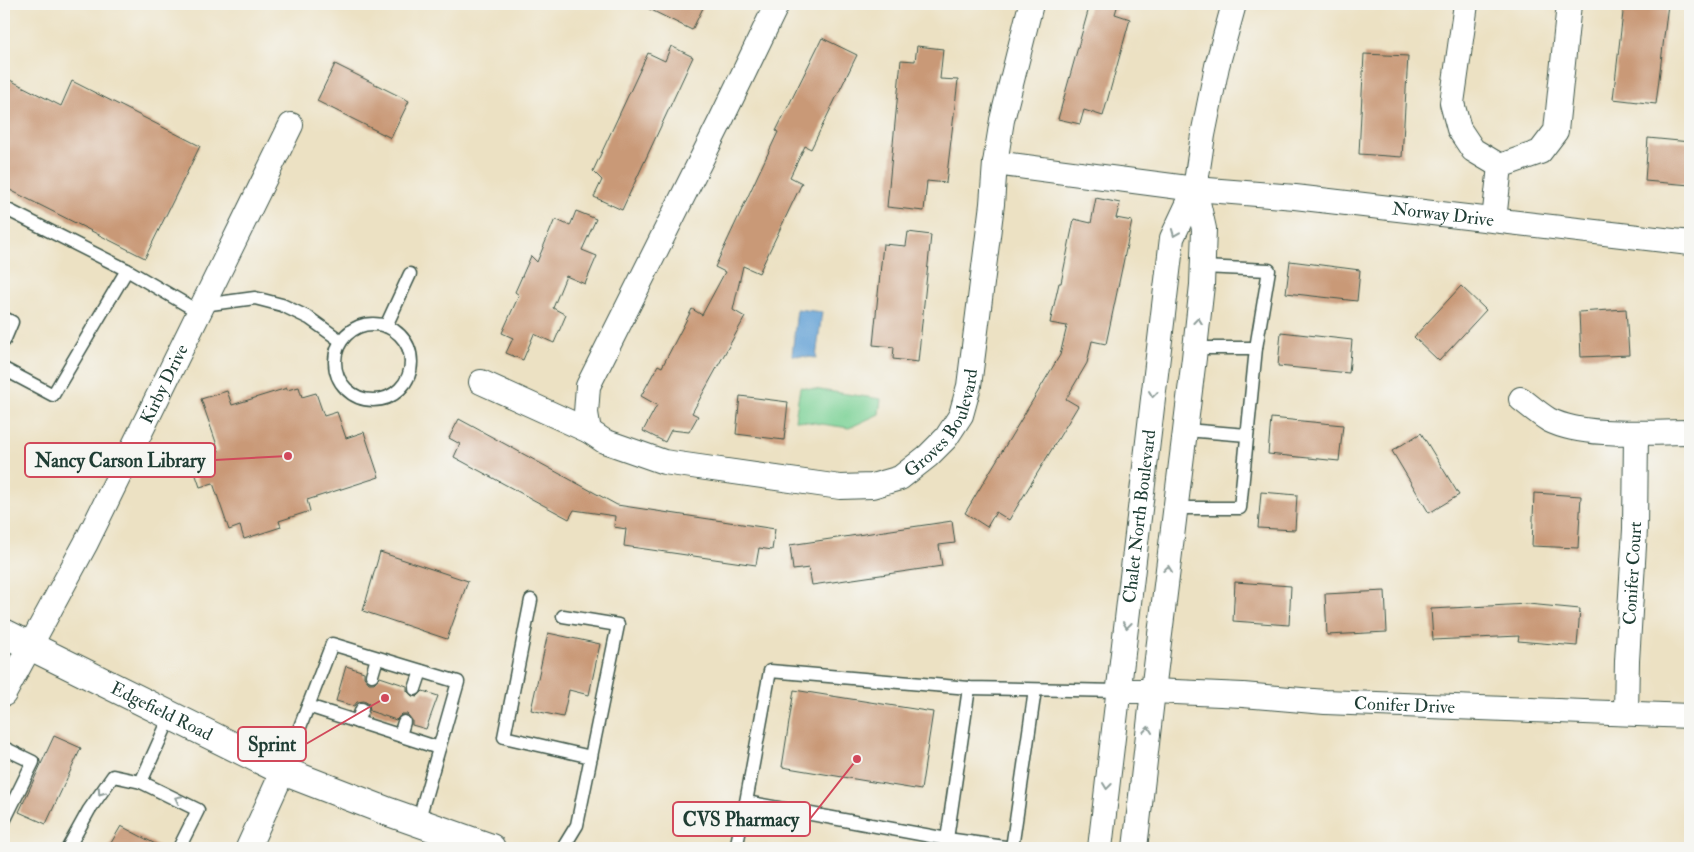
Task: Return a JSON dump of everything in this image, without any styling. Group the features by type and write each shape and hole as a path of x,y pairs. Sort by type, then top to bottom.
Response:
{"main road":[{"name":"Edgefield Road","path":"4,633 284,771 491,848"}],"street":[{"path":"589,430 586,413 588,386 777,4"},
{"name":"Groves Boulevard","path":"481,382 589,430 604,441 664,462 840,487 872,486 900,478 928,456 946,438 961,415 970,386 992,204 995,163 1002,120 1031,4"},
{"name":"Chalet North Boulevard","path":"1100,848 1172,238 1195,189 1203,135 1217,66 1234,4"},
{"path":"1466,4 1452,103 1459,129 1473,150 1500,166 1540,152 1556,131 1569,4"},
{"name":"Kirby Drive","path":"4,694 86,543 291,125"},
{"path":"995,163 1195,189"},
{"path":"1494,220 1500,166"},
{"name":"Chalet North Boulevard","path":"1135,848 1196,348 1204,229 1195,189"},
{"name":"Norway Drive","path":"1195,189 1295,197 1690,243"},
{"path":"1521,399 1549,420 1585,430 1636,433 1690,432"},
{"name":"Conifer Court","path":"1626,713 1627,661 1635,529 1636,433"},
{"name":"Conifer Drive","path":"1119,691 1243,695 1326,702 1690,716"},
{"path":"248,848 284,771"}],"lane":[{"path":"4,208 201,309 255,298 282,305 309,318 341,341"},
{"path":"1176,508 1240,508 1256,348 1269,270 1202,267"},
{"path":"4,369 53,395 127,270"},
{"path":"386,326 410,274"},
{"path":"4,318 12,322 4,340"},
{"path":"367,324 386,326 400,336 407,346 411,358 410,370 405,382 396,392 385,398 372,400 359,398 348,391 340,381 335,369 335,357 341,341 345,335 355,328 367,324"},
{"path":"1196,348 1256,348"},
{"path":"1186,430 1247,435"},
{"path":"531,600 504,737 591,757"},
{"path":"563,616 618,625 577,825 563,848"},
{"path":"284,771 332,644 458,682 418,822"},
{"path":"372,675 377,658"},
{"path":"416,689 421,671"},
{"path":"736,848 770,671 969,688 1119,691"},
{"path":"947,838 969,688"},
{"path":"746,802 1012,848 1035,690"},
{"path":"308,706 439,748"},
{"path":"357,722 362,709"},
{"path":"141,782 171,715"},
{"path":"400,735 404,722"},
{"path":"4,748 33,762 4,821"},
{"path":"68,848 89,810 112,776 141,782 198,810 179,848"}],"green space":[{"path":"800,387 881,399 879,414 849,428 795,420"}],"water":[{"path":"797,309 822,312 816,358 792,355"}],"building":[{"path":"639,4 705,4 692,30"},
{"path":"1090,4 1118,4 1115,14 1130,19 1103,116 1084,110 1080,124 1058,119"},
{"path":"1624,4 1668,4 1656,104 1613,99"},
{"path":"822,38 857,55 811,149 805,146 790,177 802,183 759,273 743,266 733,310 745,317 692,413 698,416 689,432 671,430 665,442 643,431 657,405 641,396 658,365 662,367 692,309 702,315 725,272 715,267 778,132 776,131"},
{"path":"671,46 693,57 622,210 594,197 602,180 593,171 648,53 665,61"},
{"path":"917,46 943,49 940,79 958,80 946,183 927,181 924,211 887,207 901,60 915,61"},
{"path":"1364,54 1408,56 1402,157 1359,154"},
{"path":"335,64 409,101 391,138 317,101"},
{"path":"4,77 61,106 72,81 200,146 145,258 4,187"},
{"path":"1648,138 1690,142 1690,185 1645,181"},
{"path":"1096,198 1120,203 1116,218 1132,221 1106,344 1092,341 1087,363 1066,399 1078,406 1009,520 996,512 987,527 965,513 1060,355 1067,326 1050,323 1059,283 1061,283 1074,219 1091,223"},
{"path":"576,211 596,219 582,250 597,256 585,284 566,276 553,308 566,315 554,343 534,334 523,360 506,353 513,338 502,333 519,295 515,292 531,256 537,262 555,219 570,226"},
{"path":"908,232 931,235 918,362 893,359 894,347 873,345 883,244 906,246"},
{"path":"1290,261 1360,270 1357,301 1286,293"},
{"path":"1461,286 1486,310 1439,361 1414,337"},
{"path":"1626,309 1629,355 1581,357 1579,312"},
{"path":"1281,332 1352,340 1349,373 1278,366"},
{"path":"299,387 302,397 316,393 324,416 337,412 346,438 364,432 379,477 307,500 310,511 279,521 281,527 244,539 240,526 229,530 213,483 200,487 191,461 219,451 201,399 227,391 232,405 287,388 287,390"},
{"path":"740,396 788,402 784,440 736,434"},
{"path":"1271,418 1343,425 1339,461 1268,454"},
{"path":"459,419 617,505 775,529 772,550 759,548 756,565 624,546 626,529 614,527 615,516 574,510 569,519 454,457 460,444 449,438"},
{"path":"1421,433 1459,495 1429,513 1392,451"},
{"path":"1261,492 1297,495 1295,530 1258,528"},
{"path":"1534,493 1581,496 1578,548 1532,546"},
{"path":"952,521 955,543 939,545 942,566 812,585 809,568 793,570 790,545"},
{"path":"380,552 468,581 447,639 363,611"},
{"path":"1235,582 1291,586 1289,625 1233,621"},
{"path":"1385,591 1387,632 1327,635 1325,594"},
{"path":"1528,604 1580,609 1577,646 1518,641 1519,636 1433,640 1431,609"},
{"path":"548,633 600,644 589,695 569,690 563,717 531,710"},
{"path":"346,666 364,672 364,677 369,683 374,683 380,677 407,686 407,691 412,696 417,697 423,691 438,696 426,729 412,725 412,720 407,714 402,714 396,720 370,711 369,704 364,701 357,702 354,706 336,701"},
{"path":"794,690 933,712 921,790 782,767"},
{"path":"54,736 81,748 46,824 19,812"},
{"path":"121,826 163,848 108,848"}],"place":[{"name":"Nancy Carson Library","path":"288,456"},
{"name":"Sprint","path":"385,698"},
{"name":"CVS Pharmacy","path":"857,759"}]}
